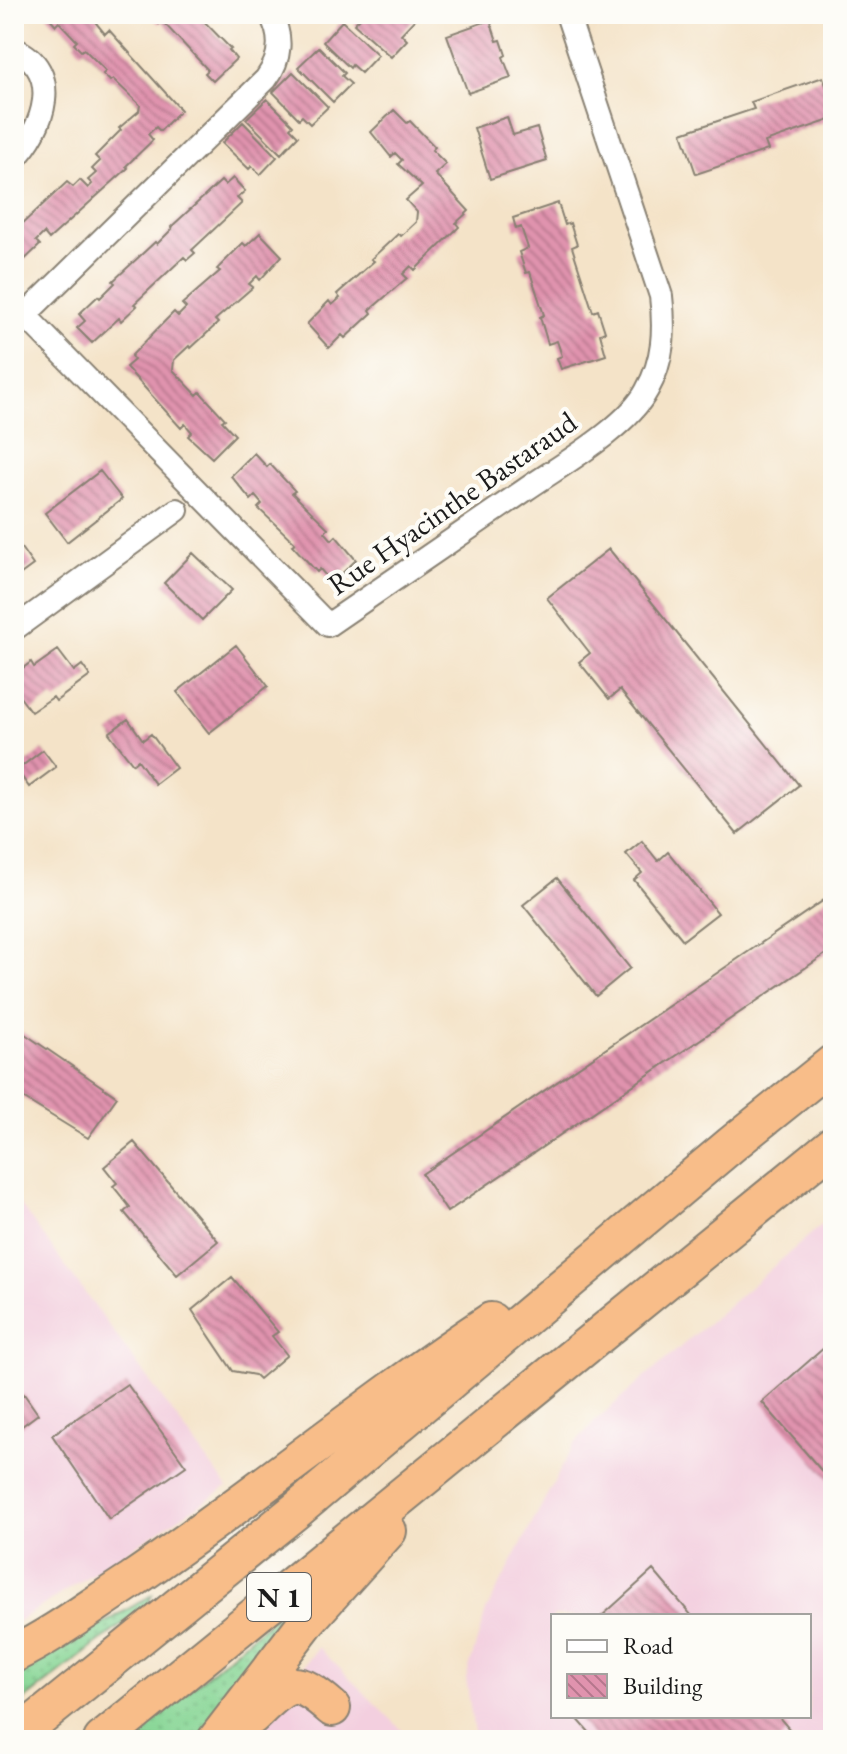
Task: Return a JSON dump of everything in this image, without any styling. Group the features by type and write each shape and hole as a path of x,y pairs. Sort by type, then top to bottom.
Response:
{"highway":[{"name":"N 1","path":"14,1739 298,1509 833,1063"},
{"name":"N 1","path":"102,1740 833,1145"},
{"path":"14,1654 38,1643 159,1561 434,1359 514,1306 589,1264"},
{"path":"216,1740 308,1620 456,1453"},
{"path":"226,1740 278,1691 290,1686 306,1687 332,1708"}],"street":[{"path":"19,310 266,79 273,70 280,45 270,14"},
{"name":"Rue Hyacinthe Bastaraud","path":"19,310 328,625 589,446 634,410 659,366 665,329 661,296 567,14"},
{"path":"14,49 35,61 44,83 41,114 35,131 16,153"},
{"path":"14,629 177,510"}],"shaded area":[{"path":"14,1196 227,1487 14,1624"},
{"path":"833,1215 833,1740 475,1740 466,1678 486,1611 573,1446 596,1420"},
{"path":"318,1647 412,1740 249,1740"}],"green space":[{"path":"310,1587 197,1740 131,1740"},
{"path":"152,1595 148,1604 14,1708 14,1677"}],"building":[{"path":"46,14 94,14 99,20 96,23 105,34 109,30 181,110 160,131 156,127 148,134 153,140 126,166 128,168 49,239 44,233 36,241 40,245 17,267 14,264 14,226 21,225 67,182 73,187 80,180 88,188 92,184 88,180 96,173 92,169 100,161 95,156 121,130 119,128 139,111 140,105 113,79 110,81 103,74 106,71 84,49 81,51 74,44 77,41 59,22 56,25"},
{"path":"149,14 197,14 231,49 236,59 213,81 205,73 208,70 162,21 159,24"},
{"path":"364,14 416,14 417,17 401,34 407,40 391,57 354,24"},
{"path":"490,20 497,41 501,40 511,78 468,93 447,35"},
{"path":"342,21 378,55 361,73 352,65 350,68 323,42"},
{"path":"319,47 345,73 342,76 351,84 333,102 298,67"},
{"path":"293,72 328,107 310,124 302,116 299,119 273,92"},
{"path":"823,77 833,105 833,119 765,142 768,150 696,174 682,133 754,109 751,102"},
{"path":"267,99 293,125 290,128 298,136 281,154 246,119"},
{"path":"394,110 407,123 410,121 435,147 432,150 446,164 435,174 469,211 456,223 459,227 415,270 411,266 403,274 407,278 370,310 372,313 329,348 307,324 329,301 332,305 340,298 337,294 374,261 371,259 416,222 417,212 406,200 422,186 398,164 402,160 395,153 391,157 371,132"},
{"path":"507,117 513,135 537,128 547,161 490,179 474,128"},
{"path":"243,122 277,157 260,175 252,166 249,169 222,143"},
{"path":"233,178 245,191 237,198 242,203 192,250 195,253 187,260 184,257 134,304 137,306 121,321 119,318 92,343 77,328 85,321 79,314 98,296 100,298 115,283 113,281 155,242 157,244 221,181 225,185"},
{"path":"558,203 565,225 570,223 577,245 572,247 593,312 598,310 605,332 600,334 606,355 561,369 557,358 562,356 557,341 548,344 540,317 544,315 530,272 526,273 519,252 528,248 521,227 516,229 513,218"},
{"path":"260,233 282,256 260,280 257,276 249,284 253,287 215,320 218,323 174,360 173,370 197,395 200,392 235,435 212,458 188,436 192,432 185,424 181,428 126,367 134,360 131,356 174,312 178,316 186,308 182,304 220,271 217,269 243,243 246,246"},
{"path":"254,453 267,467 270,464 295,491 292,493 328,528 325,532 332,540 336,536 356,560 332,583 320,569 317,572 292,545 295,543 258,508 262,504 255,496 251,500 231,476"},
{"path":"100,471 122,499 67,542 45,513"},
{"path":"14,538 33,565 14,579"},
{"path":"609,549 799,785 737,834 620,690 609,699 579,662 590,653 547,598"},
{"path":"193,553 232,590 202,620 164,583"},
{"path":"236,645 268,686 209,733 177,692"},
{"path":"58,650 74,671 82,665 90,676 56,701 53,697 31,712 14,689 14,675 31,662 34,667"},
{"path":"128,719 143,740 151,734 176,768 155,784 138,760 133,764 109,733"},
{"path":"43,750 56,767 29,787 17,770"},
{"path":"642,841 658,861 668,852 718,913 683,940 634,880 642,873 626,854"},
{"path":"557,878 630,968 596,996 523,905"},
{"path":"833,894 833,949 447,1212 422,1174"},
{"path":"22,1032 117,1097 88,1138 18,1095 20,1092 14,1085 14,1044"},
{"path":"134,1142 218,1241 177,1275 124,1212 130,1207 113,1186 117,1183 104,1167"},
{"path":"232,1277 278,1332 272,1336 287,1355 259,1379 255,1375 233,1371 192,1310"},
{"path":"833,1340 833,1484 762,1402"},
{"path":"127,1384 186,1466 109,1519 52,1435"},
{"path":"24,1394 38,1414 14,1432 14,1401"},
{"path":"653,1570 690,1614 604,1614"},
{"path":"577,1718 780,1718 790,1730 779,1740 596,1740"}]}
